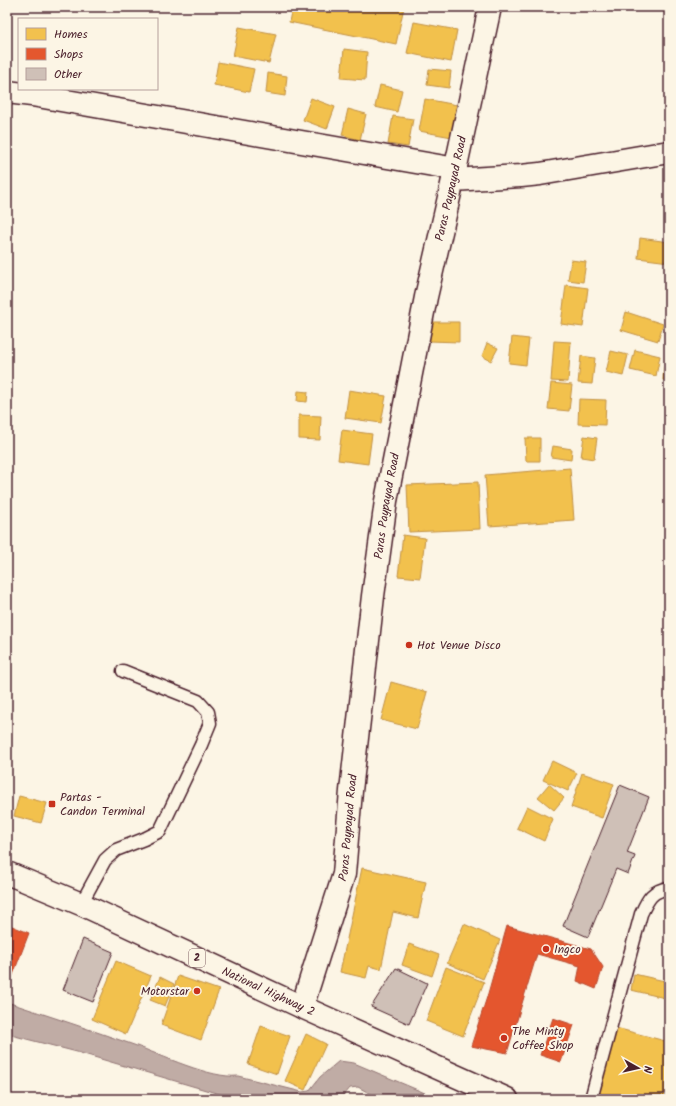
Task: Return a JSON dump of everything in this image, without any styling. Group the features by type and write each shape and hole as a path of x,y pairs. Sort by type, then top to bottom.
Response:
{"street":[{"name":"Paras Paypayad Road","path":"302,1007 344,874 351,790 371,610 386,501 426,297 455,175 490,7"},
{"path":"7,92 455,175 540,174 669,152"},
{"name":"National Highway 2","path":"7,873 81,904 302,1007 507,1099"}],"lane":[{"path":"81,904 106,860 116,850 160,831 210,723 208,712 198,700 123,671"},
{"path":"591,1099 641,914 649,896 660,889 669,888"}],"shaded area":[{"path":"7,1002 86,1028 214,1074 238,1076 302,1092 309,1091 320,1077 339,1061 354,1063 439,1099 380,1099 358,1087 350,1088 341,1099 233,1098 77,1052 7,1034"}],"building: Homes":[{"path":"292,7 404,7 396,44 289,22"},
{"path":"414,22 457,30 451,62 407,53"},
{"path":"239,27 276,34 269,63 233,56"},
{"path":"344,49 367,52 365,80 341,78"},
{"path":"218,62 254,69 249,92 214,85"},
{"path":"429,69 451,71 449,88 427,85"},
{"path":"268,73 287,76 285,96 266,93"},
{"path":"380,85 402,90 397,112 375,107"},
{"path":"311,98 335,107 327,129 303,120"},
{"path":"425,99 457,105 452,137 419,131"},
{"path":"348,109 366,114 360,140 342,135"},
{"path":"393,116 413,119 408,147 388,144"},
{"path":"640,238 669,242 669,262 638,258"},
{"path":"571,260 586,262 583,282 568,280"},
{"path":"566,285 588,288 583,327 561,324"},
{"path":"626,312 663,324 658,341 621,330"},
{"path":"430,322 459,322 459,342 429,341"},
{"path":"512,337 529,339 526,365 509,363"},
{"path":"554,341 571,342 568,382 551,381"},
{"path":"487,343 498,348 491,361 482,356"},
{"path":"635,350 660,356 656,376 630,370"},
{"path":"611,351 628,355 623,376 606,372"},
{"path":"581,356 595,358 592,384 578,383"},
{"path":"664,367 669,367 669,380 663,380"},
{"path":"551,383 572,385 569,411 548,409"},
{"path":"349,390 386,396 381,423 345,418"},
{"path":"298,391 308,392 307,402 297,401"},
{"path":"579,399 606,400 605,425 578,424"},
{"path":"299,415 321,416 320,440 299,439"},
{"path":"342,430 372,434 368,464 338,460"},
{"path":"584,436 597,438 594,459 581,457"},
{"path":"525,438 540,438 540,461 526,461"},
{"path":"553,446 572,449 571,460 551,457"},
{"path":"570,468 574,520 489,526 485,475"},
{"path":"478,482 480,529 409,532 407,485"},
{"path":"403,535 425,538 420,578 398,576"},
{"path":"391,682 427,692 417,729 381,720"},
{"path":"552,761 577,773 568,791 543,780"},
{"path":"582,773 614,784 602,818 571,807"},
{"path":"549,784 564,798 554,810 538,797"},
{"path":"19,796 47,803 41,823 14,816"},
{"path":"527,806 553,819 544,841 517,828"},
{"path":"362,868 426,882 418,918 393,912 381,969 369,966 366,978 340,972"},
{"path":"464,924 500,940 483,979 447,963"},
{"path":"409,944 439,955 432,976 402,965"},
{"path":"116,961 151,976 126,1034 92,1019"},
{"path":"446,967 484,982 463,1036 426,1021"},
{"path":"634,974 669,982 665,998 631,990"},
{"path":"178,976 219,990 201,1040 161,1025"},
{"path":"160,977 174,984 165,1006 150,1000"},
{"path":"261,1026 290,1036 277,1074 248,1064"},
{"path":"616,1028 669,1042 669,1099 611,1099 594,1094"},
{"path":"306,1034 326,1044 305,1090 285,1081"}],"building: Shops":[{"path":"7,924 29,933 11,980 7,978"},
{"path":"507,926 591,949 603,967 596,989 577,981 580,966 537,954 507,1053 471,1046 487,997"},
{"path":"553,1018 574,1025 561,1062 540,1055"}],"building: Other":[{"path":"620,785 649,797 627,853 635,856 628,874 616,869 588,937 563,926"},
{"path":"83,939 113,952 93,1002 63,990"},
{"path":"396,968 427,983 409,1024 371,1007"}],"place":[{"name":"Hot Venue Disco","path":"409,645"},
{"name":"Partas - Candon Terminal","path":"52,804"},
{"name":"Ingco","path":"546,949"},
{"name":"Motorstar","path":"197,991"},
{"name":"The Minty Coffee Shop","path":"504,1038"}]}
